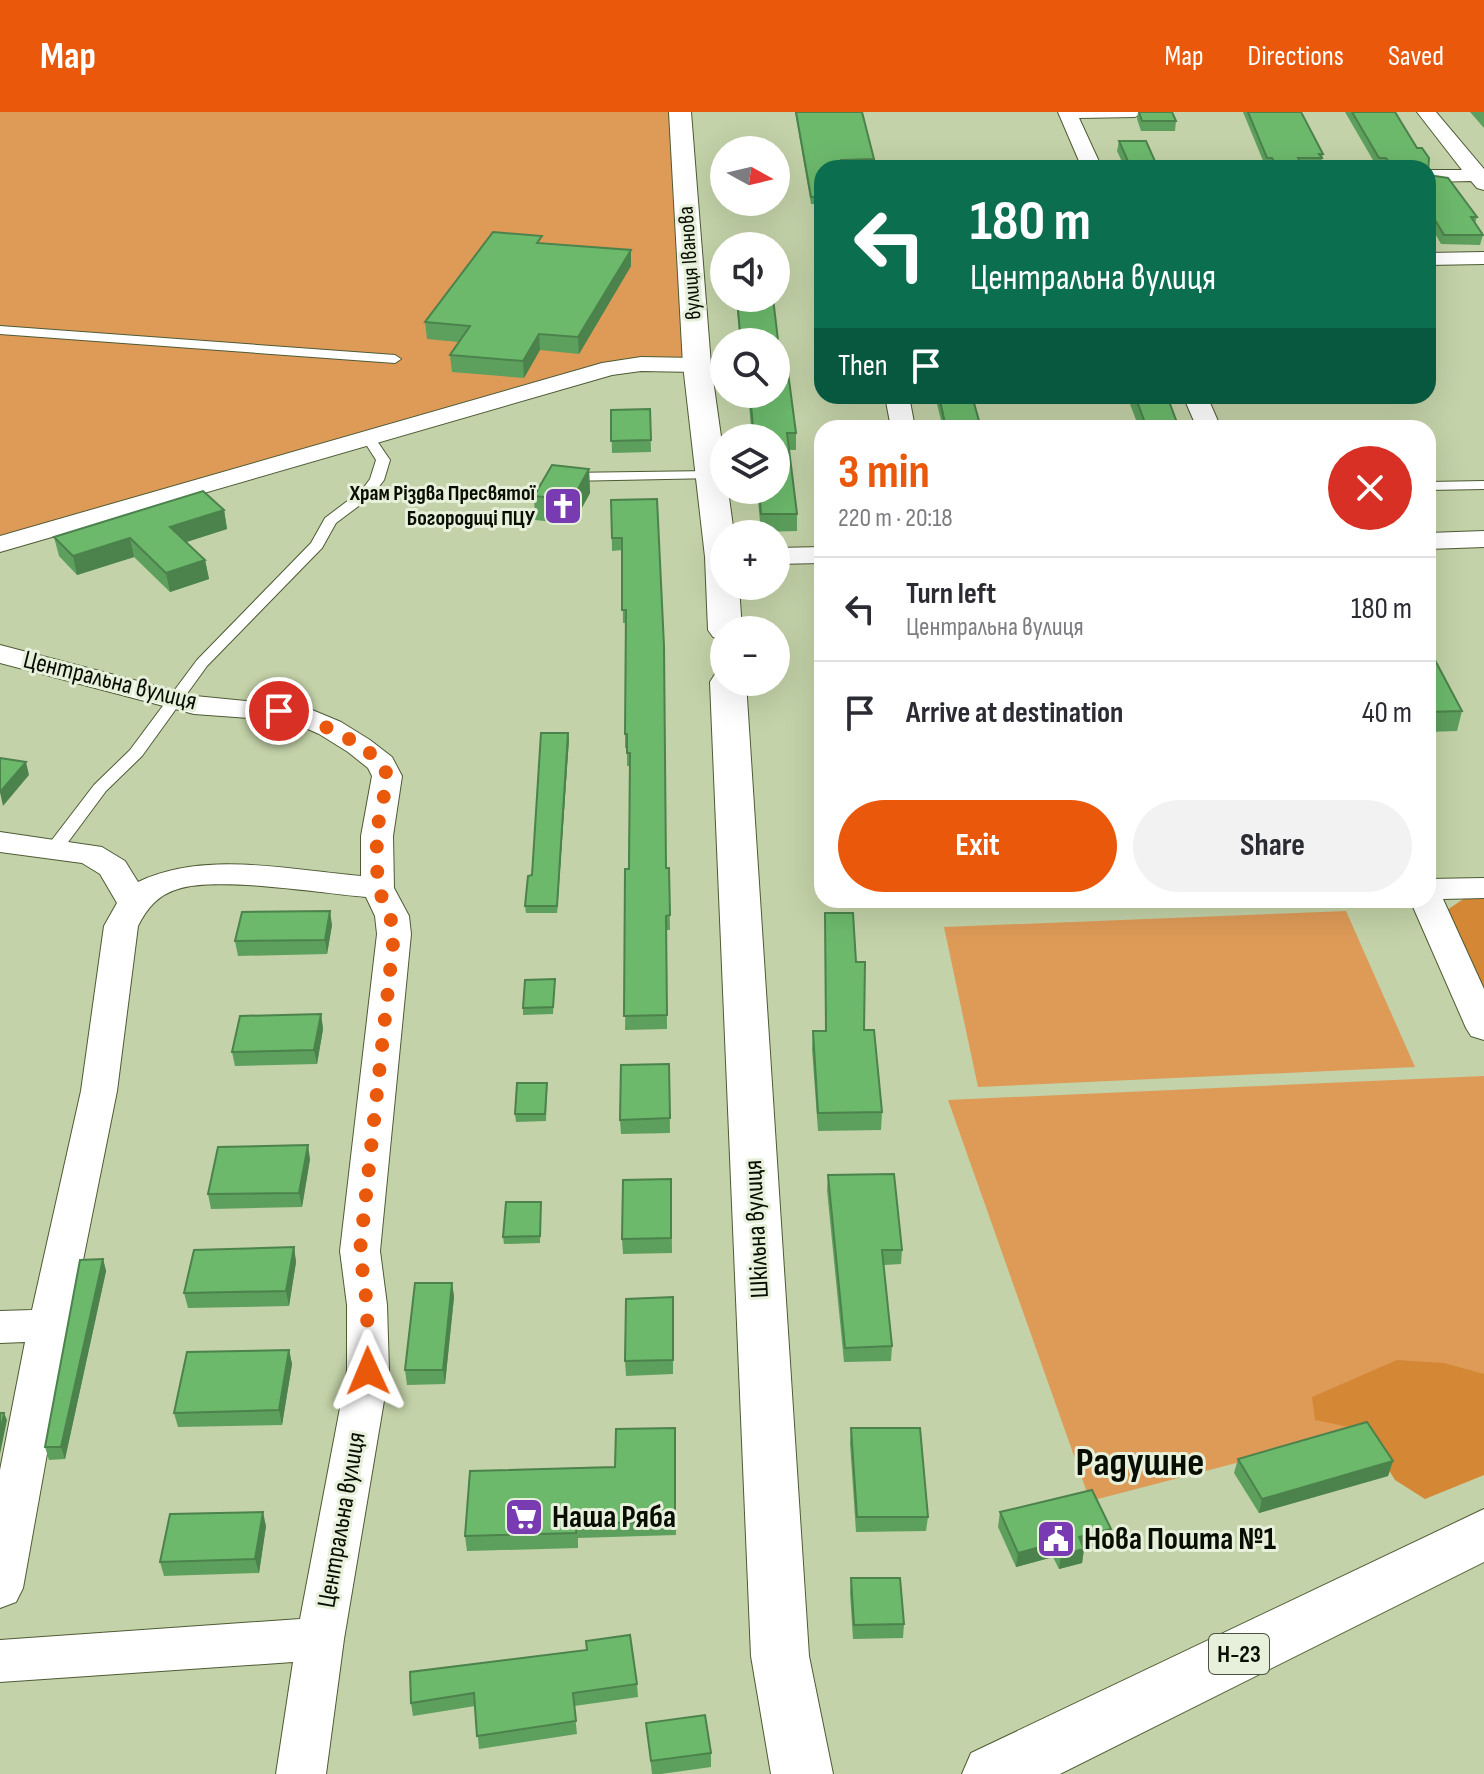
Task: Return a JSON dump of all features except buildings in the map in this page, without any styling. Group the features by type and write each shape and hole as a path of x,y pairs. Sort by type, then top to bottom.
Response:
{"main road":[{"name":"Н-23","path":"994,1774 1484,1534"}],"street":[{"name":"вулиця Іванова","path":"680,112 697,365 710,467"},
{"path":"1089,160 1068,112 1135,112"},
{"path":"1426,112 1482,178"},
{"path":"1436,176 1482,178"},
{"path":"1436,259 1484,258"},
{"path":"0,544 610,368 641,364 697,365"},
{"path":"1436,541 1484,539"},
{"path":"790,556 814,555"},
{"name":"Центральна вулиця","path":"0,654 174,700 295,713 330,728 381,763 387,776 377,836 378,888 392,916 394,934 360,1251 367,1305 368,1371 320,1639 301,1774"},
{"name":"Шкільна вулиця","path":"729,696 780,1656 802,1774"},
{"path":"0,842 204,873 378,888"},
{"path":"91,854 113,868 133,902"},
{"path":"0,1588 49,1325 99,1091 121,926 133,902 157,885 204,873"},
{"path":"1436,889 1484,888"},
{"path":"1431,908 1484,1028"},
{"path":"0,1327 49,1325"},
{"path":"0,1661 320,1639"}],"lane":[{"path":"0,330 395,359"},
{"path":"54,849 100,788 136,753 202,663 317,545 330,521 372,486 383,460 368,438"},
{"path":"558,478 710,475"},
{"path":"1436,486 1484,485"}],"shaded area":[{"path":"0,112 680,112 697,365 641,364 0,544"},
{"path":"1484,896 1484,996 1447,910 1465,898"},
{"path":"1346,911 1415,1067 978,1087 944,927"},
{"path":"1484,1076 1484,1374 1364,1430 1090,1501 948,1100"},
{"path":"1397,1360 1444,1363 1484,1374 1484,1475 1425,1499 1395,1480 1364,1430 1315,1420 1312,1397"}],"place":[{"name":"Храм Різдва Пресвятої Богородиці ПЦУ","path":"563,506"},
{"name":"Наша Ряба","path":"524,1517"},
{"name":"Нова Пошта №1","path":"1056,1539"}],"district":[{"name":"Радушне","path":"1140,1463"}],"route":[{"path":"279,711 295,713 330,728 381,763 387,776 377,836 378,888 392,916 394,934 360,1251 367,1305 368,1371"}]}
